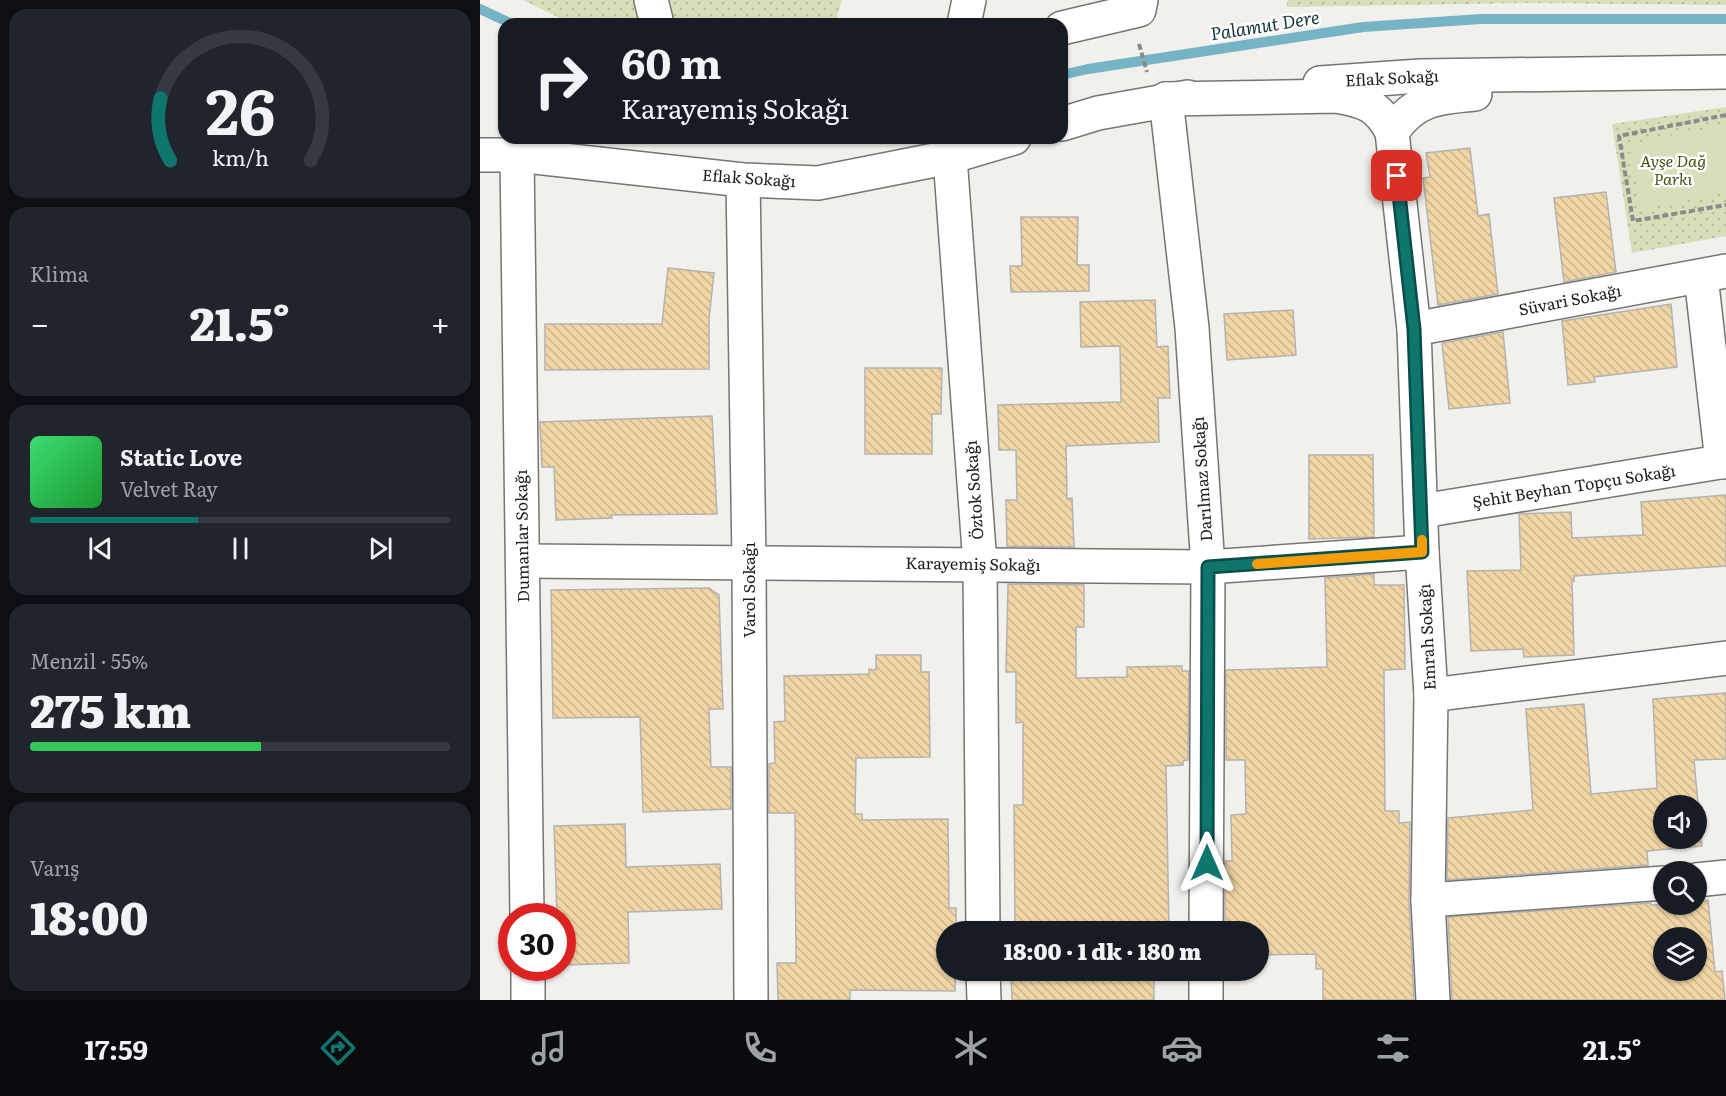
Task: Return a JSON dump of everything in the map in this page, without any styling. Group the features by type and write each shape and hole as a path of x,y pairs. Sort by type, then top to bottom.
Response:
{"street":[{"path":"651,0 656,18"},
{"path":"965,18 969,0"},
{"path":"1068,27 1139,10 1141,0"},
{"path":"1392,132 1403,114 1435,97 1724,72"},
{"name":"Eflak Sokağı","path":"1068,122 1158,91 1369,77 1724,72"},
{"path":"1158,91 1336,96 1359,100 1382,113 1392,132"},
{"name":"Darılmaz Sokağı","path":"1158,91 1192,328 1208,567 1206,921"},
{"name":"Emrah Sokağı","path":"1392,132 1414,329 1422,552 1431,695 1428,900 1433,1000"},
{"name":"Eflak Sokağı","path":"480,155 517,155 743,180 818,183 950,157 994,144"},
{"name":"Dumanlar Sokağı","path":"517,155 527,903"},
{"name":"Öztok Sokağı","path":"950,157 980,564 983,921"},
{"name":"Varol Sokağı","path":"743,180 749,561 751,1000"},
{"path":"1713,274 1724,461"},
{"name":"Süvari Sokağı","path":"1414,329 1713,274"},
{"name":"Şehit Beyhan Topçu Sokağı","path":"1422,511 1724,461"},
{"name":"Karayemiş Sokağı","path":"523,561 749,561 1208,567 1422,552"},
{"path":"1431,695 1726,658"},
{"path":"1707,879 1726,878"},
{"path":"1428,900 1653,884"},
{"path":"528,981 528,1000"},
{"path":"983,981 984,1000"},
{"path":"1206,981 1206,1000"}],"path":[{"path":"1138,39 1158,91"},
{"path":"1726,115 1619,136 1633,221 1726,205"}],"green space":[{"path":"523,0 842,0 837,18 560,18"},
{"path":"1288,0 1726,0 1726,5 1531,3 1286,7"},
{"name":"Ayşe Dağ Parkı","path":"1726,107 1726,236 1632,253 1612,124"},
{"path":"1726,125 1726,192 1642,209 1629,144"}],"building":[{"path":"1470,148 1478,216 1489,214 1498,294 1438,305 1423,178 1430,177 1426,153"},
{"path":"1606,192 1616,272 1564,282 1554,198"},
{"path":"1021,217 1078,217 1077,265 1089,265 1089,291 1011,292 1010,266 1022,266"},
{"path":"668,268 714,273 709,319 709,369 545,370 545,324 662,324"},
{"path":"1155,300 1157,347 1168,346 1170,398 1158,398 1159,442 1066,446 1067,499 1072,498 1074,547 1007,546 1006,500 1017,500 1016,450 999,450 998,405 1121,402 1120,346 1081,347 1080,302"},
{"path":"1671,304 1677,367 1594,377 1595,382 1568,385 1562,321"},
{"path":"1293,310 1296,355 1227,360 1224,314"},
{"path":"1503,332 1510,403 1449,409 1442,343"},
{"path":"865,368 942,368 941,414 932,414 932,454 865,454"},
{"path":"712,416 717,514 611,515 612,518 556,520 554,467 542,467 540,422"},
{"path":"1309,455 1373,455 1374,537 1309,539"},
{"path":"1726,495 1726,566 1574,576 1574,581 1572,581 1574,655 1524,657 1523,649 1471,651 1467,571 1521,570 1519,514 1571,512 1572,538 1643,535 1641,502"},
{"path":"1374,574 1374,585 1404,585 1405,669 1384,670 1385,811 1399,811 1399,823 1410,822 1409,901 1414,1000 1323,1000 1323,969 1316,969 1316,954 1269,955 1269,921 1225,921 1225,861 1232,861 1231,815 1246,814 1245,760 1226,760 1226,670 1327,667 1325,578"},
{"path":"1008,584 1084,585 1084,627 1076,627 1076,678 1127,677 1127,667 1182,666 1182,671 1189,671 1188,760 1183,761 1183,765 1166,766 1169,921 1015,921 1014,805 1023,805 1023,722 1016,723 1016,672 1006,672"},
{"path":"709,588 719,595 723,709 709,709 711,767 731,767 731,809 643,812 640,717 553,718 551,590"},
{"path":"876,655 921,655 921,672 929,672 930,757 856,758 855,814 862,814 862,820 948,819 949,908 956,908 956,921 936,921 936,981 955,981 955,991 850,990 850,1000 778,1000 777,963 796,963 795,813 769,813 769,764 775,763 774,722 785,721 784,676 869,674 869,669 876,670"},
{"path":"1726,693 1726,759 1694,760 1697,795 1653,795 1653,849 1669,849 1647,851 1648,865 1447,880 1448,818 1533,810 1526,709 1584,704 1591,794 1657,788 1653,699"},
{"path":"625,824 626,867 720,864 722,909 628,912 629,963 576,965 576,903 557,903 554,826"},
{"path":"1708,900 1715,972 1722,971 1725,1000 1452,1000 1448,917 1651,903 1653,905 1653,915 1707,915"},
{"path":"1011,981 1154,981 1154,1000 1012,1000"}],"waterway":[{"name":"Palamut Dere","path":"480,9 499,18"},
{"name":"Palamut Dere","path":"1068,74 1363,27 1481,19 1726,19"}],"slow traffic":[{"path":"1257,564 1422,552 1422,540"}],"route":[{"path":"1207,863 1208,567 1422,552 1414,329 1397,176"}]}
